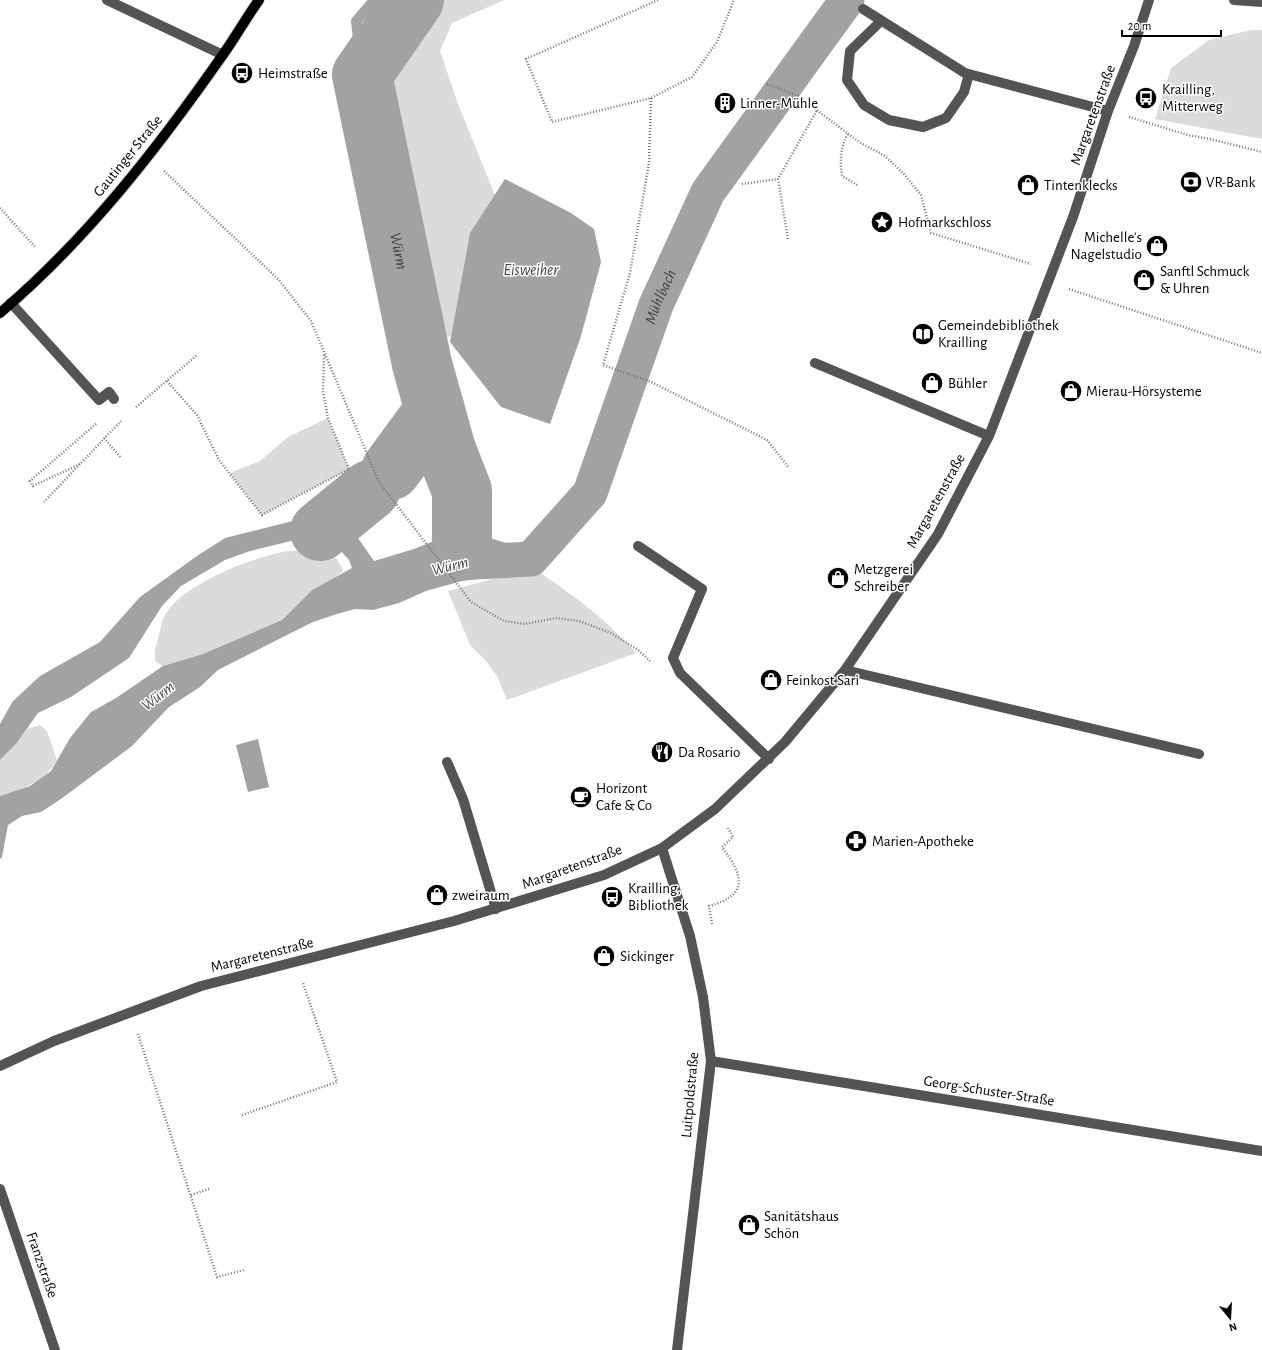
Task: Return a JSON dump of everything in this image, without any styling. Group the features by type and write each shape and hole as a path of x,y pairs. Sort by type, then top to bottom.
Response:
{"main road":[{"name":"Gautinger Straße","path":"0,313 29,288 90,226 147,157 222,55 259,0"}],"street":[{"path":"107,0 222,55"},
{"name":"Margaretenstraße","path":"0,1066 54,1041 201,986 454,922 604,875 662,848 716,809 770,758 845,670 938,534 989,436 1072,217 1108,111 1134,46 1149,0"},
{"path":"1234,0 1262,2"},
{"path":"863,10 969,74 1108,111"},
{"path":"881,21 850,51 847,80 864,105 889,120 923,127 946,118 964,92 969,74"},
{"path":"11,303 98,400 109,392 114,399"},
{"path":"815,363 989,436"},
{"path":"638,546 702,589 673,658 680,673 770,758"},
{"path":"845,670 1199,754"},
{"path":"447,762 463,799 496,909"},
{"name":"Luitpoldstraße","path":"662,848 690,936 703,997 711,1061 677,1350"},
{"name":"Georg-Schuster-Straße","path":"711,1061 1262,1151"},
{"name":"Franzstraße","path":"0,1189 55,1350"}],"path":[{"path":"658,0 526,59 552,122 651,98 692,77 717,42 734,0"},
{"path":"767,84 798,96 859,142 885,156 903,173 921,195 932,233 1052,271"},
{"path":"651,98 649,163 630,273 603,365 651,382 767,440 790,468"},
{"path":"788,239 778,179 817,110"},
{"path":"1108,111 1188,135 1210,138 1262,152"},
{"path":"848,134 844,141 840,161 842,176 858,186"},
{"path":"147,157 182,187 278,279 310,321 379,482 471,602 504,621 525,624 556,618 579,621 611,633 638,650"},
{"path":"742,184 778,179"},
{"path":"0,208 51,265"},
{"path":"1048,282 1262,353"},
{"path":"167,381 197,415 219,460 262,515 349,469 328,418 323,392 324,352"},
{"path":"133,409 197,355"},
{"path":"82,462 33,486 30,481 111,411 107,405 114,399"},
{"path":"44,502 125,416"},
{"path":"104,438 121,458"},
{"path":"690,936 713,931 709,906 720,903 734,894 740,880 736,866 722,847 733,837 716,809"},
{"path":"242,1115 337,1082 296,962"},
{"path":"132,1012 217,1277 244,1270"},
{"path":"191,1195 209,1189"}],"shaded area":[{"path":"421,0 504,0 452,23 440,51 458,104 495,195 470,234 451,336 433,341 419,330 411,290 415,275 409,233 391,171 391,124 385,71 397,37"},
{"path":"1251,30 1262,30 1262,139 1155,119 1171,68 1209,40"},
{"path":"328,418 349,469 262,515 230,473 260,461 288,437"},
{"path":"286,551 305,551 333,556 337,559 343,571 333,579 312,590 282,620 203,654 163,666 156,662 155,650 163,618 176,602 188,592 203,582 237,566 254,560"},
{"path":"533,568 588,607 636,653 507,700 497,676 486,661 470,645 448,591"},
{"path":"40,725 47,731 57,760 46,774 33,784 0,796 0,760 16,744 27,729"}],"water":[{"name":"Eisweiher","path":"505,179 571,213 594,229 601,262 581,336 550,424 501,407 450,342 470,233"},
{"path":"464,455 483,503 490,538 516,546 522,566 503,576 462,581 426,591 399,603 373,610 355,609 313,622 218,670 200,687 169,707 132,746 61,799 41,812 22,816 8,825 2,857 0,859 0,796 30,786 51,771 70,738 91,712 116,698 163,666 203,654 282,620 312,590 352,568 349,560 341,551 319,542 291,541 250,551 225,560 181,586 162,606 129,658 71,697 38,713 16,744 0,760 0,724 13,701 40,676 100,642 140,597 225,538 305,518 340,505 349,511 346,521 374,561 414,549 441,538 437,502 424,472 441,460"},
{"path":"258,739 269,787 248,792 236,745"}],"waterway":[{"name":"Würm","path":"362,75 356,21 374,0"},
{"name":"Würm","path":"414,0 362,75 422,364 446,450 462,491 462,539"},
{"name":"Mühlbach","path":"475,562 531,559 590,493 656,305 708,192 847,0"},
{"path":"391,470 435,410"},
{"path":"320,531 370,490"}],"place":[{"name":"Heimstraße","path":"242,73"},
{"name":"Krailling, Mitterweg","path":"1146,98"},
{"name":"Linner-Mühle","path":"725,103"},
{"name":"VR-Bank","path":"1191,182"},
{"name":"Tintenklecks","path":"1028,185"},
{"name":"Hofmarkschloss","path":"882,222"},
{"name":"Michelle's Nagelstudio","path":"1157,246"},
{"name":"Sanftl Schmuck & Uhren","path":"1144,280"},
{"name":"Gemeindebibliothek Krailling","path":"923,334"},
{"name":"Bühler","path":"932,383"},
{"name":"Mierau-Hörsysteme","path":"1071,391"},
{"name":"Metzgerei Schreiber","path":"838,578"},
{"name":"Feinkost Sari","path":"771,680"},
{"name":"Da Rosario","path":"662,752"},
{"name":"Horizont Cafe & Co","path":"581,797"},
{"name":"Marien-Apotheke","path":"856,841"},
{"name":"zweiraum","path":"437,895"},
{"name":"Krailling, Bibliothek","path":"612,897"},
{"name":"Sickinger","path":"604,956"},
{"name":"Sanitätshaus Schön","path":"749,1225"}]}
